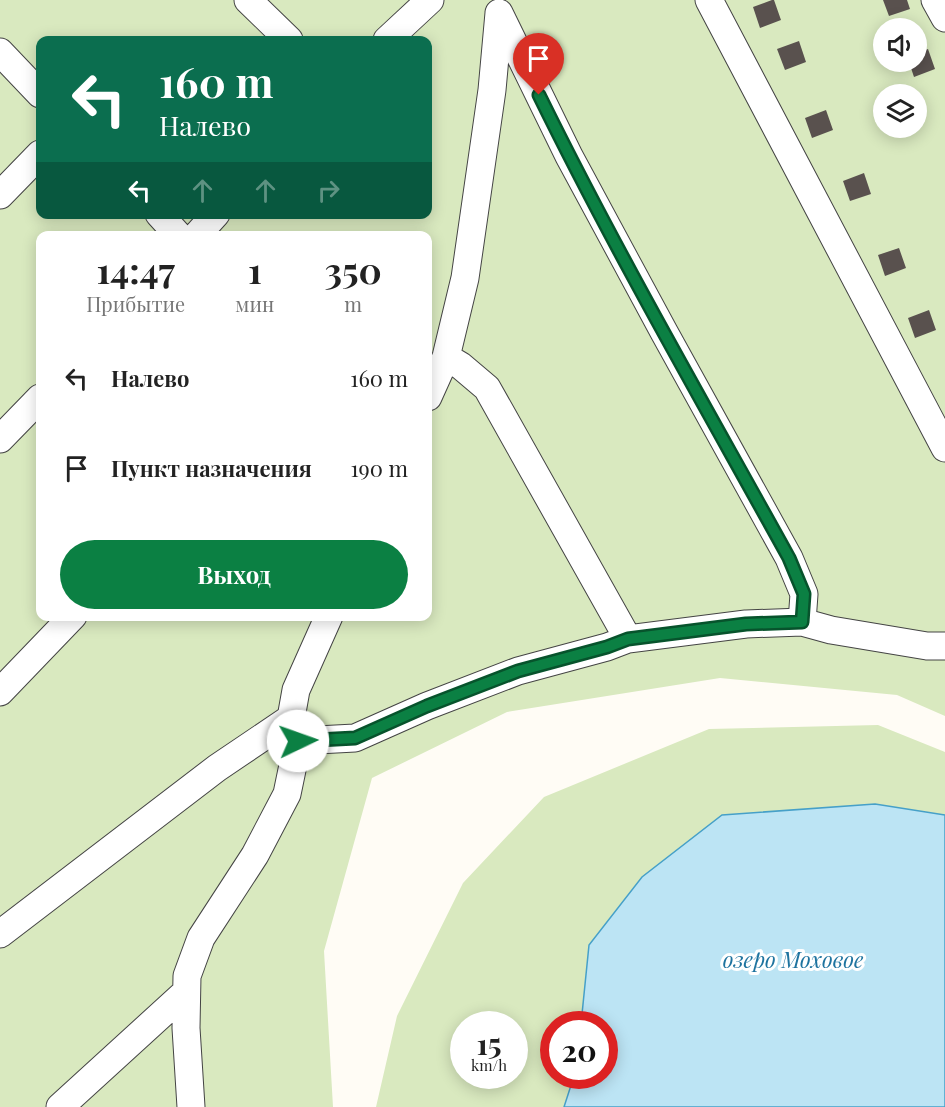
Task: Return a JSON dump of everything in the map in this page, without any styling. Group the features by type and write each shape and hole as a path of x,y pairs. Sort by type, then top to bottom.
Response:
{"lane":[{"path":"248,0 285,36"},
{"path":"391,36 430,0"},
{"path":"709,0 945,448"},
{"path":"935,0 945,18"},
{"path":"432,388 446,357 465,278 492,90 498,6"},
{"path":"498,6 569,156 663,332 789,558 804,594 802,622"},
{"path":"0,52 36,90"},
{"path":"0,195 36,158"},
{"path":"164,219 174,231"},
{"path":"201,231 211,219"},
{"path":"446,357 461,366 487,388 628,639"},
{"path":"0,439 36,402"},
{"path":"0,692 67,621"},
{"path":"191,1107 186,1028 187,976 201,938 255,855 287,794 295,730 296,690 326,621"},
{"path":"0,934 218,768 295,730 355,738 427,706 518,671 607,647 628,639 746,624 802,622 841,632 927,646 945,646"},
{"path":"60,1107 186,992"}],"green space":[{"path":"0,0 945,0 945,716 897,695 720,678 507,712 372,778 324,951 333,1107 0,1107"},
{"path":"878,725 945,752 945,815 875,804 589,945 582,1011 540,1011 540,1089 570,1089 564,1107 376,1107 397,1016 463,883 544,797 709,729"}],"water":[{"name":"озеро Моховое","path":"875,804 945,815 945,1107 564,1107 570,1089 618,1089 618,1011 582,1011 589,945 642,877 722,815"}],"building":[{"path":"774,0 781,20 760,28 753,7"},
{"path":"883,0 907,0 910,9 889,16"},
{"path":"799,41 806,62 785,70 777,49"},
{"path":"927,49 935,69 914,77 912,72 927,72"},
{"path":"826,110 833,130 812,138 805,118"},
{"path":"864,173 871,194 850,201 843,181"},
{"path":"899,248 906,268 885,276 878,255"},
{"path":"929,310 936,330 915,338 908,318"}],"route":[{"path":"298,741 355,738 427,706 518,671 607,647 628,639 746,624 802,622 804,594 789,558 663,332 539,95"}]}
